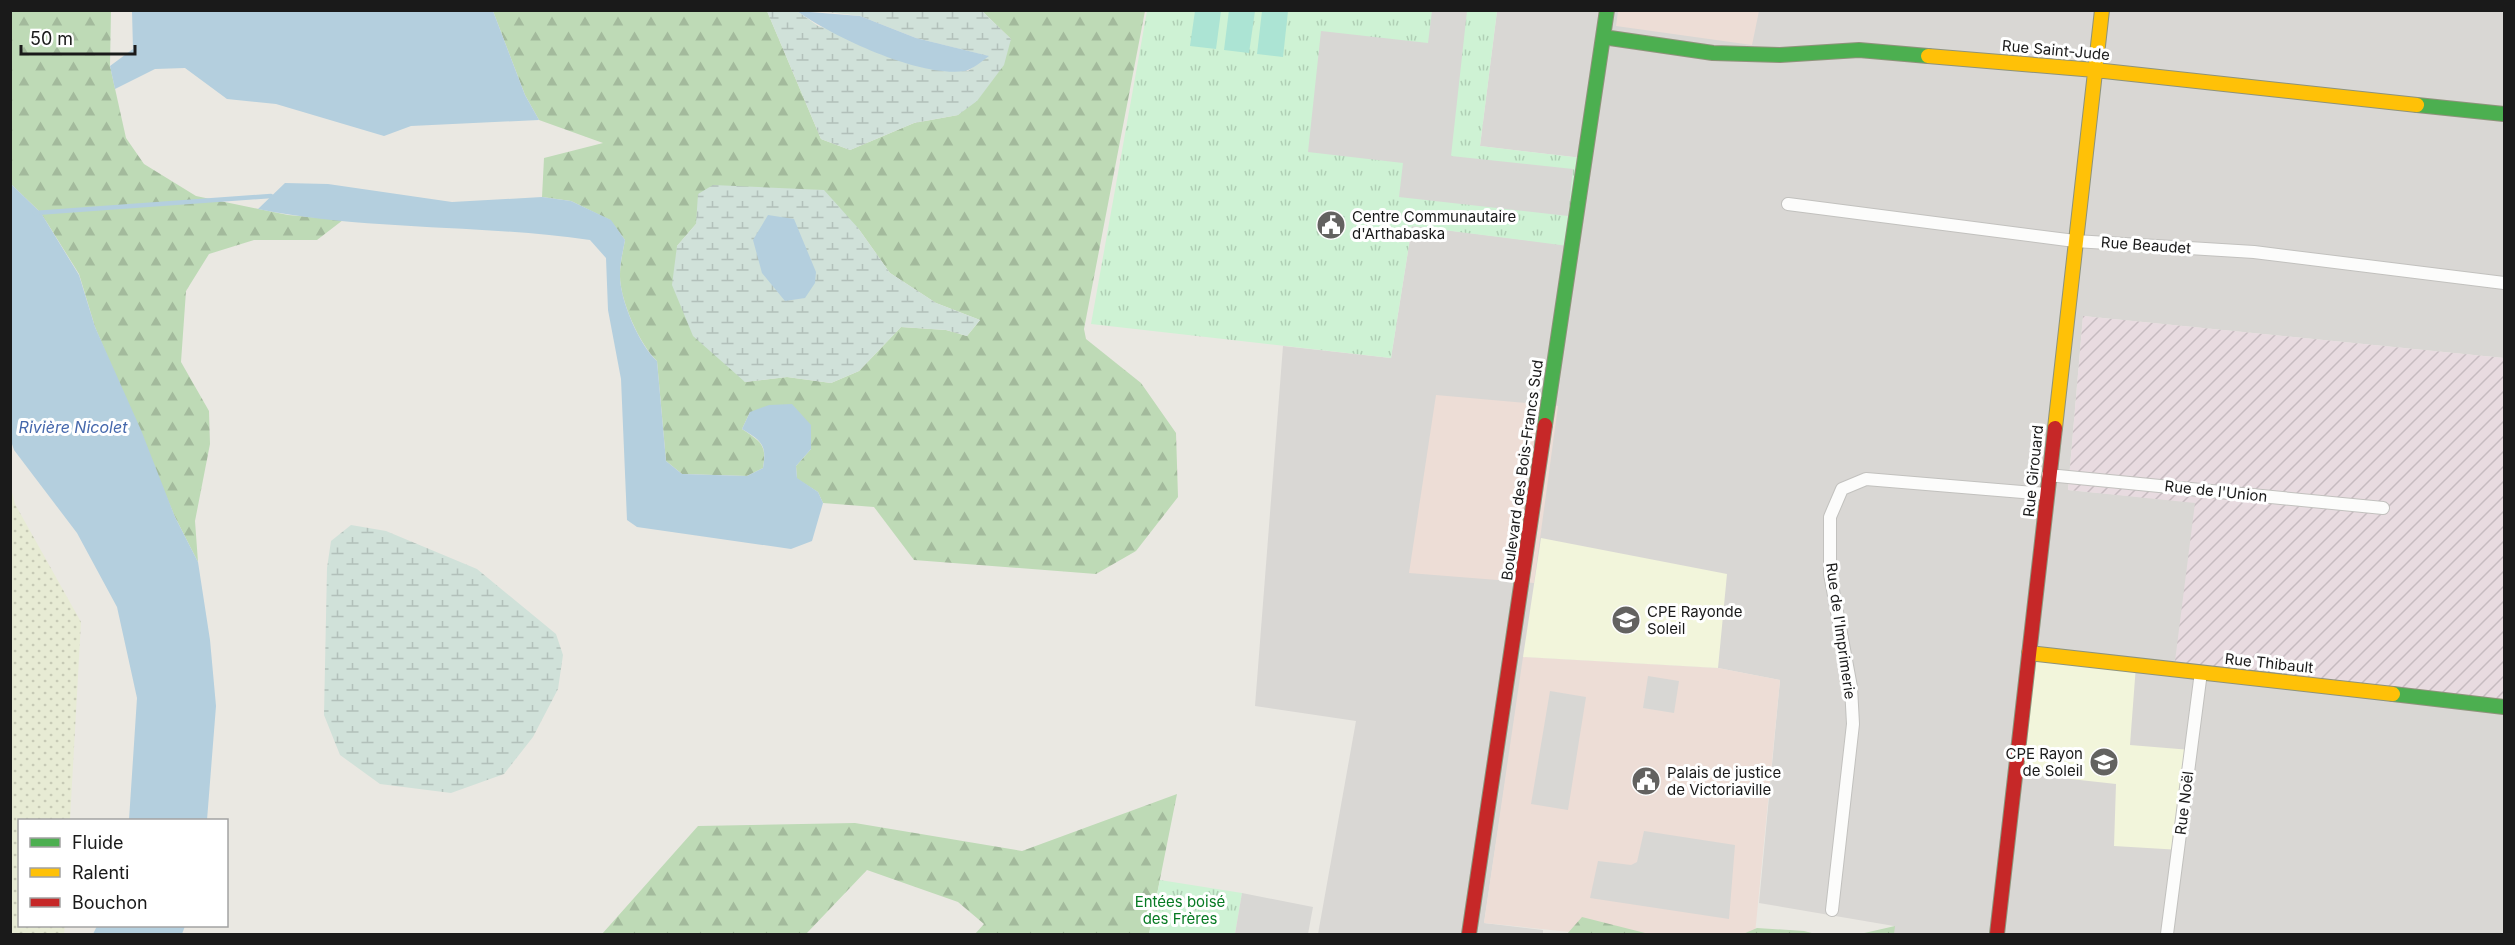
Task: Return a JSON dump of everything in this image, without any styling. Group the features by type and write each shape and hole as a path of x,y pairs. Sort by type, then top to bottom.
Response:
{"street":[{"name":"Boulevard des Bois-Francs Sud","path":"1469,934 1607,10"},
{"name":"Rue Girouard","path":"1997,934 2102,10"},
{"name":"Rue Saint-Jude","path":"1603,37 1713,53 1780,55 1859,50 2095,70 2505,114"},
{"name":"Rue Beaudet","path":"1788,204 2075,241 2253,252 2505,283"},
{"name":"Rue de l'Union","path":"2048,475 2383,508"},
{"name":"Rue de l'Imprimerie","path":"1832,910 1853,724 1851,687 1830,574 1830,517 1835,500 1842,489 1866,479 2047,494"},
{"name":"Rue Thibault","path":"2029,653 2505,707"},
{"name":"Rue Noël","path":"2167,934 2201,672"}],"shaded area":[{"path":"1229,10 1255,11 1249,53 1224,50"},
{"path":"1618,10 1759,11 1752,45 1616,26"},
{"path":"1195,11 1221,11 1216,49 1190,46"},
{"path":"1262,11 1288,11 1283,57 1257,54"},
{"path":"1432,11 1467,11 1451,156 1573,169 1568,216 1399,197 1403,163 1308,152 1321,31 1428,43"},
{"path":"1497,11 2504,11 2504,358 2083,316 2068,490 2195,502 2504,706 2504,934 1894,934 1894,926 1759,903 1780,680 1718,668 1524,657 1484,923 1543,930 1543,934 1318,934 1356,721 1255,706 1283,346 1391,358 1412,226 1568,245 1582,158 1480,146"},
{"path":"2083,316 2504,358 2504,706 2174,669 2195,503 2068,490"},
{"path":"1436,395 1558,406 1534,583 1409,573"},
{"path":"11,489 15,504 81,622 70,819 18,819 18,927 65,927 64,934 11,934"},
{"name":"CPE Rayonde Soleil","path":"1541,538 1727,574 1718,668 1523,657"},
{"name":"CPE Rayon de Soleil","path":"2029,653 2136,665 2130,745 2191,750 2181,850 2114,846 2116,784 2016,773"},
{"path":"1523,657 1718,668 1780,680 1755,934 1590,934 1484,923"},
{"path":"1648,676 1679,681 1674,713 1643,708"},
{"path":"1550,691 1586,697 1568,810 1531,804"},
{"path":"1644,831 1735,845 1729,919 1590,898 1598,861 1631,865 1637,862"},
{"path":"1242,893 1313,907 1308,934 1235,934"}],"green space":[{"path":"10,11 111,11 110,66 126,138 144,164 196,196 288,215 343,220 317,240 254,240 209,254 186,291 181,362 209,411 210,444 195,521 198,562 175,517 95,327 79,274 41,213 11,184"},
{"path":"493,11 767,11 821,139 850,150 914,123 958,115 1011,39 982,11 1145,11 1084,329 1086,339 1141,383 1176,433 1178,497 1136,551 1096,574 914,560 874,507 823,503 818,492 797,479 796,466 811,449 750,412 742,429 761,444 764,454 763,468 747,476 682,474 666,461 657,361 643,344 631,320 623,295 620,270 625,240 610,220 571,201 542,197 544,158 603,143 539,120 525,95","holes":["696,224 858,228 890,273 936,303 980,320 967,336 946,330 901,327 859,371 831,383 787,377 745,382 677,246"]},
{"path":"767,11 797,11 818,26 968,71 988,56 916,38 860,16 819,11 982,11 1011,39 1004,65 977,101 958,115 914,123 850,150 821,139"},
{"path":"1147,11 1497,11 1480,146 1582,158 1568,246 1412,226 1391,358 1091,324"},
{"path":"713,185 824,190 858,228 890,273 936,303 980,320 967,336 946,330 901,327 859,371 831,383 787,377 745,382 693,336 672,285 677,246 696,224 698,194"},
{"path":"351,525 386,531 477,569 556,634 563,655 558,689 533,737 504,774 451,793 380,784 340,755 324,715 327,568 331,541"},
{"path":"1177,794 1149,934 975,934 984,924 958,902 867,870 806,934 602,934 698,826 855,823 1022,851"},
{"name":"Entées boisé des Frères","path":"1160,880 1242,893 1235,934 1149,934"},
{"path":"1582,917 1649,934 1567,934"},
{"path":"1895,926 1894,934 1860,934"},
{"path":"1757,928 1804,931 1816,934 1743,934"}],"water":[{"path":"132,11 493,11 525,95 539,120 411,126 384,136 276,104 227,99 185,68 155,69 115,89 110,66 133,49"},
{"path":"797,11 860,16 916,38 989,56 965,71 925,68 902,62 854,43"},
{"path":"285,183 328,184 452,202 542,197 571,201 611,220 625,240 620,274 627,308 643,344 657,361 666,461 682,474 747,476 763,468 764,460 762,444 742,429 750,412 769,405 792,404 811,425 811,449 796,466 797,478 818,492 823,503 812,541 791,549 637,527 627,520 621,379 608,310 606,258 590,240 549,235 340,221 258,209"},
{"name":"Rivière Nicolet","path":"11,184 41,213 79,275 95,327 141,430 175,517 198,562 210,640 216,706 207,819 129,819 137,698 117,607 77,533 14,450 11,441"},
{"path":"768,215 794,219 816,272 815,283 805,298 785,301 762,273 753,240"},
{"path":"96,927 185,927 182,934 93,934"}],"waterway":[{"path":"35,213 271,196"}],"traffic: fast":[{"path":"1545,425 1607,10"},
{"path":"1603,37 1713,53 1780,55 1859,50 1928,56"},
{"path":"2417,105 2504,114"},
{"path":"2393,694 2504,707"}],"traffic: slow":[{"path":"2055,428 2102,10"},
{"path":"1928,56 2095,70 2417,105"},
{"path":"2029,653 2393,694"}],"traffic: jam":[{"path":"1469,934 1545,425"},
{"path":"1997,934 2055,428"}],"place":[{"name":"Centre Communautaire d'Arthabaska","path":"1331,225"},
{"name":"CPE Rayonde Soleil","path":"1626,620"},
{"name":"CPE Rayon de Soleil","path":"2104,762"},
{"name":"Palais de justice de Victoriaville","path":"1646,781"}]}
